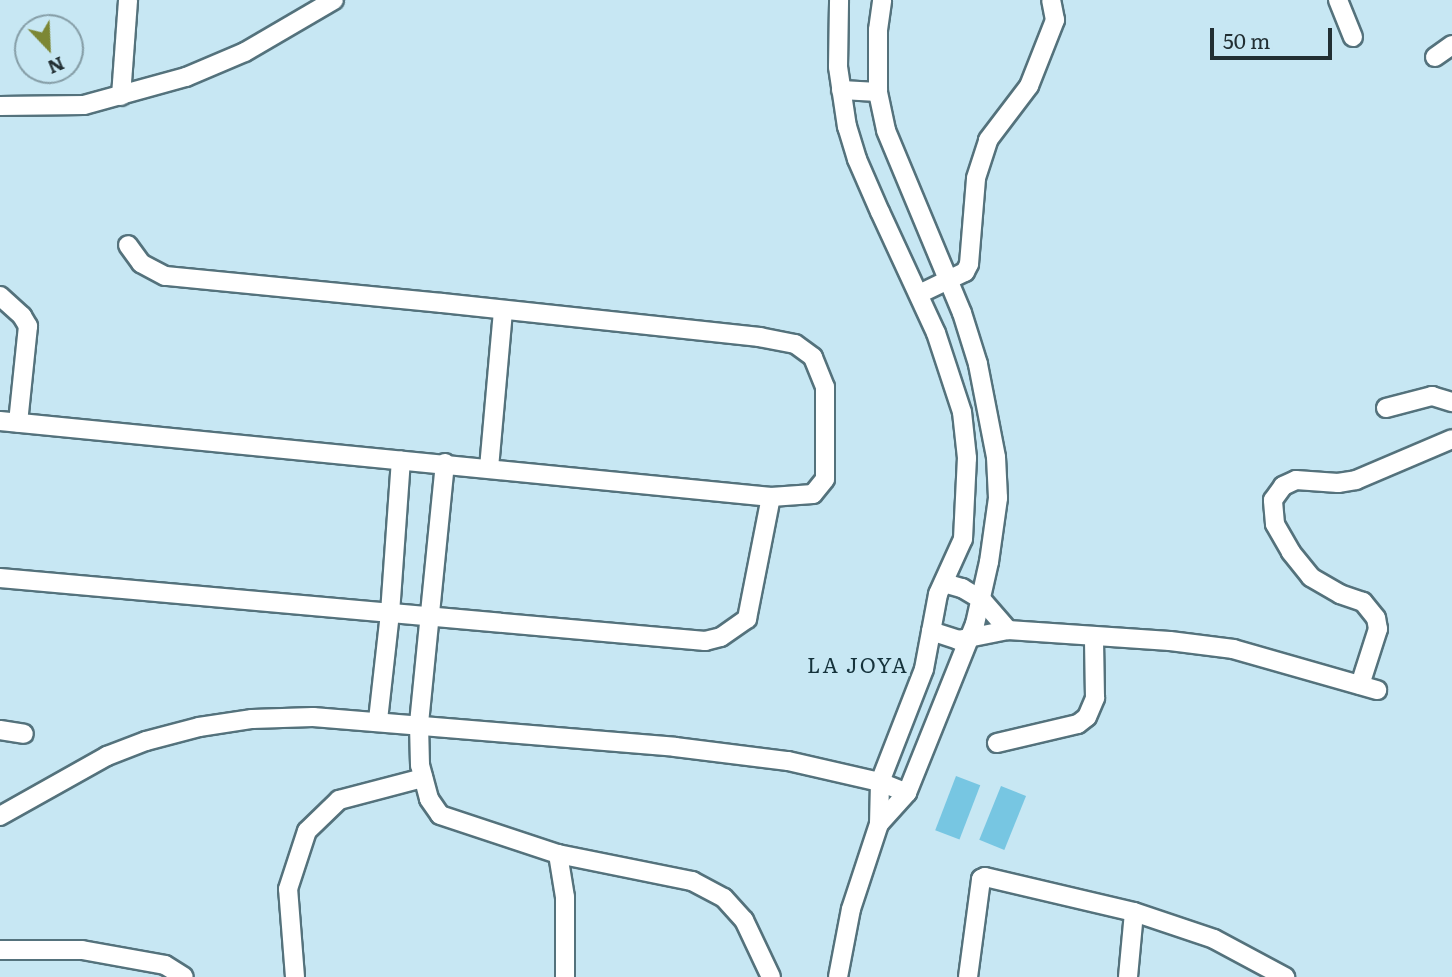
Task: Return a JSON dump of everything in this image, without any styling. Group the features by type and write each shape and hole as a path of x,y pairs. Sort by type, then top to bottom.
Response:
{"street":[{"path":"121,96 128,0"},
{"path":"0,106 84,105 186,77 245,52 334,0"},
{"path":"838,977 851,909 879,824 880,782 924,669 933,612 963,539 967,458 962,412 919,294 857,159 841,90 837,45 839,0"},
{"path":"879,824 907,793 970,639 982,600 998,498 996,457 978,364 950,281 904,181 886,130 878,92 878,30 882,0"},
{"path":"919,294 950,281 965,272 970,264 976,178 988,139 1029,86 1055,20 1051,0"},
{"path":"1338,0 1353,37"},
{"path":"1435,57 1452,44"},
{"path":"841,90 878,92"},
{"path":"0,421 771,497 813,494 822,487 825,479 825,387 813,357 806,349 760,337 165,276 141,263 128,245"},
{"path":"0,296 28,326 18,422"},
{"path":"489,468 503,311"},
{"path":"1386,408 1432,396 1452,402"},
{"path":"931,631 948,639 970,639 1008,630 1094,638 1170,641 1233,649 1368,688 1378,629 1376,618 1363,602 1340,594 1311,577 1290,552 1275,524 1273,500 1283,486 1296,480 1338,484 1356,480 1452,439"},
{"path":"378,720 390,613 401,460"},
{"path":"445,463 419,724 420,765 429,799 440,815 558,854 692,881 724,898 744,920 771,977"},
{"path":"0,578 705,641 721,637 747,619 752,607 771,497"},
{"path":"944,583 962,588 982,600 1008,630"},
{"path":"997,743 1078,724 1087,717 1095,698 1094,638"},
{"path":"0,816 107,756 198,727 276,718 378,720 776,760 880,782 907,793"},
{"path":"0,730 24,734"},
{"path":"295,977 288,889 307,831 339,800 423,778"},
{"path":"558,854 565,897 565,977"},
{"path":"968,977 983,877 1133,912 1214,939 1284,977"},
{"path":"1128,977 1133,912"},
{"path":"0,950 82,950 165,965 184,977"}],"shaded area":[{"path":"956,776 980,785 959,839 935,830"},
{"path":"1001,786 1026,796 1004,850 979,840"}],"district":[{"name":"LA JOYA","path":"858,664"}]}
